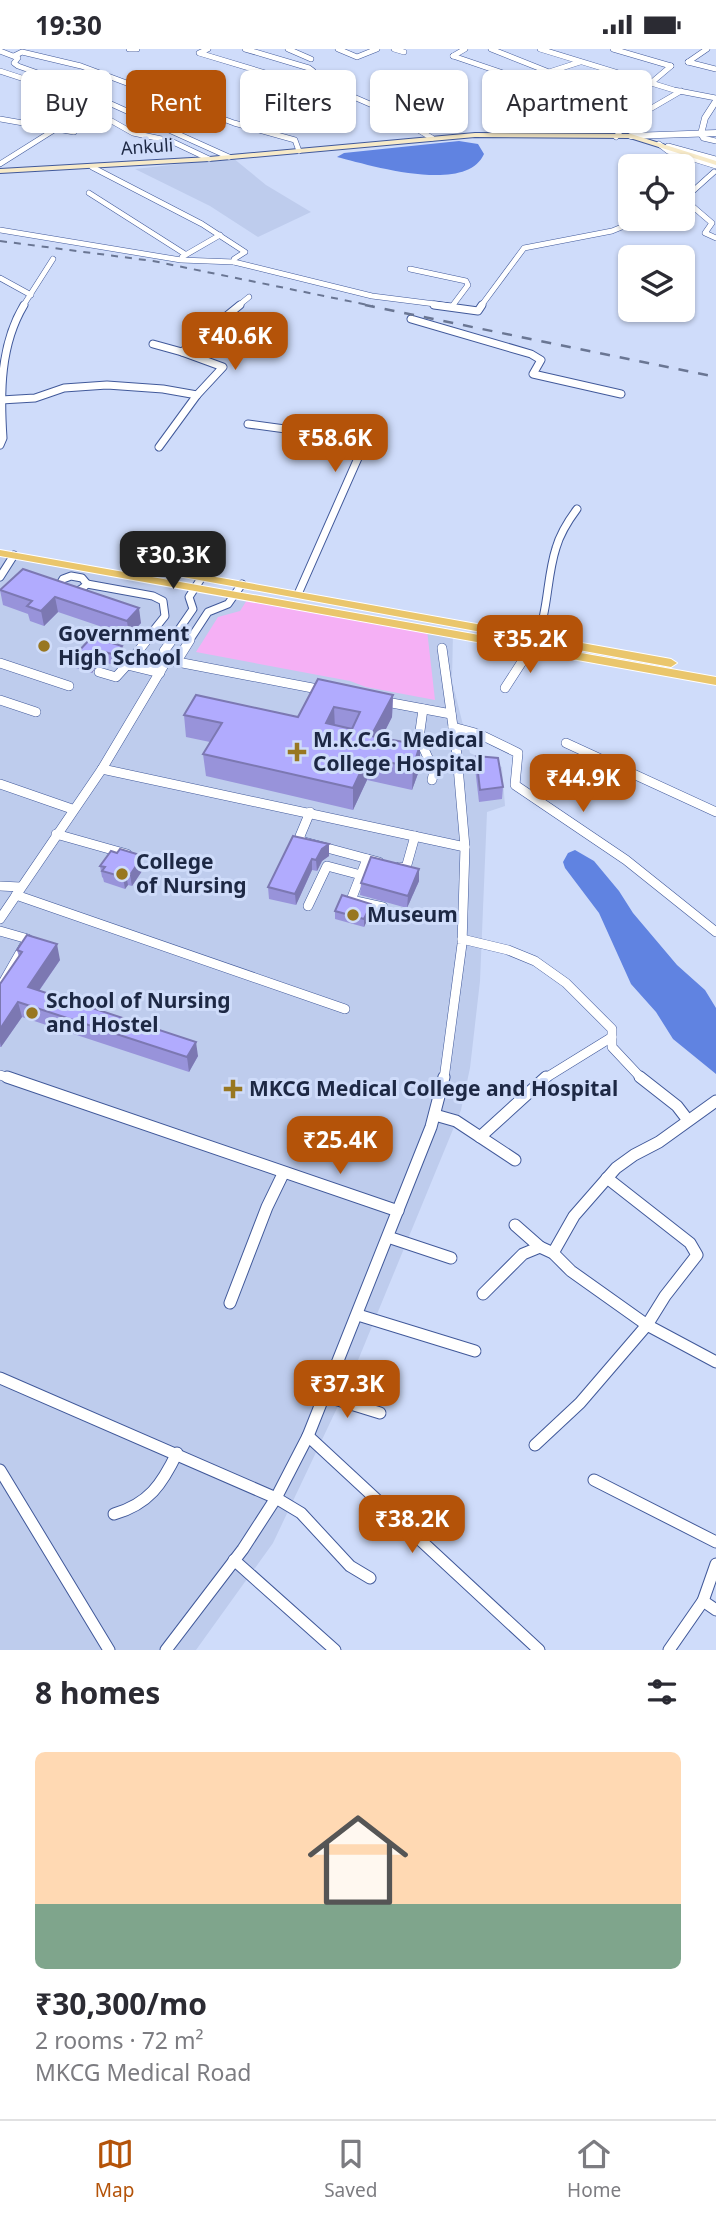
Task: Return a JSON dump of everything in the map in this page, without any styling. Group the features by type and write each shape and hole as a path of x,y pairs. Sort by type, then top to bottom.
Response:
{"highway":[{"path":"0,545 533,642 716,681"},
{"path":"0,552 199,582"},
{"path":"239,589 298,594 438,624"},
{"path":"533,642 716,671"}],"main road":[{"name":"Ankuli","path":"0,171 209,159 475,135 631,136 715,165"}],"street":[{"path":"129,49 137,49"},
{"path":"208,49 199,53 255,70"},
{"path":"245,49 309,68 313,71 307,76 313,80 335,86 416,127 432,138"},
{"path":"288,49 311,59"},
{"path":"338,49 356,57 377,49"},
{"path":"394,49 404,53"},
{"path":"462,49 453,56 492,70"},
{"path":"491,49 544,70"},
{"path":"540,49 607,70"},
{"path":"612,49 673,67 652,82"},
{"path":"707,49 688,62 716,69"},
{"path":"0,51 18,58 14,63 89,90 107,99 109,103 229,157"},
{"path":"14,56 22,52 81,66 234,123 291,139 296,141 299,151"},
{"path":"555,70 580,62"},
{"path":"0,80 26,68"},
{"path":"0,71 55,89 133,133 172,141 209,159"},
{"path":"652,83 716,100 705,118 701,134"},
{"path":"652,109 671,100 681,91"},
{"path":"0,119 21,124"},
{"path":"6,126 12,122"},
{"path":"0,164 49,133"},
{"path":"616,137 618,133"},
{"path":"631,136 716,133"},
{"path":"701,134 703,138 716,141"},
{"path":"715,165 684,199 710,220 712,223 705,233 716,238"},
{"path":"92,167 130,185 245,252 233,259 234,262"},
{"path":"89,193 183,257"},
{"path":"0,230 209,263 234,262 370,296 453,305 478,311 524,248 618,229"},
{"path":"183,257 219,236"},
{"path":"0,445 3,437 0,378 7,345 16,320 45,277 53,259"},
{"path":"410,269 466,281 468,285 453,305"},
{"path":"0,278 31,295"},
{"path":"181,352 249,297"},
{"path":"411,319 530,354 541,360 533,374 621,394"},
{"path":"212,328 277,346"},
{"path":"153,344 223,366 197,395 159,447"},
{"path":"1,400 35,398 64,388 107,385 197,395"},
{"path":"248,424 366,440 298,594"},
{"path":"506,688 542,622 552,557 563,527 577,509"},
{"path":"0,577 14,555"},
{"path":"167,660 164,652 193,609 189,597 199,582"},
{"path":"87,585 153,596 163,601 164,616 127,665 116,677 99,673"},
{"path":"0,919 72,809 102,769 167,660 180,656 208,612 228,604 239,589"},
{"path":"166,1650 234,1560 276,1498 308,1436 435,1115 448,1064 462,939 465,847 452,714 442,648"},
{"path":"123,651 135,655"},
{"path":"167,660 333,692"},
{"path":"0,663 69,686"},
{"path":"127,665 160,673"},
{"path":"369,699 452,714"},
{"path":"0,700 36,712"},
{"path":"423,709 419,739 435,771 432,780"},
{"path":"453,727 479,734 518,753 515,785 626,860 716,932"},
{"path":"566,743 716,812"},
{"path":"102,769 465,847"},
{"path":"0,784 72,809"},
{"path":"310,812 300,836 301,841 349,855 406,868 415,836"},
{"path":"56,834 127,854"},
{"path":"342,870 349,855"},
{"path":"368,859 351,900 383,908"},
{"path":"308,906 327,866 361,874"},
{"path":"0,886 345,1009"},
{"path":"0,931 28,939 0,988"},
{"path":"462,939 516,953 537,962 612,1029 612,1047 638,1076 677,1106 687,1119"},
{"path":"480,1137 517,1101 584,1051 612,1037"},
{"path":"0,1075 283,1174 398,1211"},
{"path":"553,1253 557,1242 607,1178 626,1159 660,1141 687,1119 716,1101"},
{"path":"435,1115 456,1121 515,1160"},
{"path":"230,1303 267,1207 283,1174"},
{"path":"535,1445 559,1427 582,1403 622,1351 647,1325 665,1296 697,1255 691,1243 607,1178"},
{"path":"515,1225 540,1247 553,1253 571,1271 647,1325 716,1362"},
{"path":"388,1237 451,1258"},
{"path":"482,1294 523,1254 540,1247"},
{"path":"358,1315 475,1351"},
{"path":"0,1378 276,1498 301,1513 350,1566 370,1578"},
{"path":"325,1396 380,1413"},
{"path":"308,1436 539,1650"},
{"path":"114,1514 135,1509 158,1489 177,1453"},
{"path":"0,1470 109,1650"},
{"path":"593,1480 716,1542"},
{"path":"234,1560 335,1650"},
{"path":"669,1650 703,1601 716,1564"},
{"path":"703,1601 716,1610"}],"shaded area":[{"path":"233,158 266,185 311,212 258,237 210,206 135,169"},
{"name":"MKCG Medical College and Hospital","path":"0,555 453,631 452,681 470,753 502,767 505,806 487,812 480,981 470,1068 461,1110 347,1387 273,1543 196,1650 0,1650"},
{"path":"247,600 427,630 435,700 196,652 218,617 240,611"}],"water":[{"path":"459,141 478,144 484,154 474,166 458,173 416,174 337,157 344,153"},
{"path":"575,850 594,861 677,965 705,990 716,1008 716,1074 673,1039 656,1012 631,984 599,913 565,868 563,862 568,853"}],"building":[{"path":"23,569 139,608 127,621 55,597 41,611 27,606 32,601 0,590"},
{"path":"92,637 122,646 115,655 102,651 95,654 90,661 74,656"},
{"path":"318,679 393,695 371,736 420,745 413,767 367,758 353,788 203,754 222,723 184,715 196,695 298,717","holes":["334,707 360,712 352,729 326,723"]},
{"path":"476,756 498,758 503,787 480,790"},
{"path":"293,836 329,844 322,849 316,860 312,859 295,894 268,887"},
{"path":"120,849 140,855 137,859 140,860 130,875 123,877 102,871 105,867 100,866 111,851 117,853"},
{"path":"371,857 419,869 408,896 361,883"},
{"path":"342,895 371,904 364,919 335,911"},
{"path":"27,935 57,944 28,987 196,1042 187,1057 18,1002 0,1029 0,984 22,952 17,950"}],"railway":[{"path":"0,241 153,261 373,306"},
{"path":"365,305 716,377"}],"place":[{"name":"Government High School","path":"44,646"},
{"name":"M.K.C.G. Medical College Hospital","path":"297,752"},
{"name":"College of Nursing","path":"122,874"},
{"name":"Museum","path":"353,915"},
{"name":"School of Nursing and Hostel","path":"32,1013"},
{"name":"MKCG Medical College and Hospital","path":"233,1089"}]}
